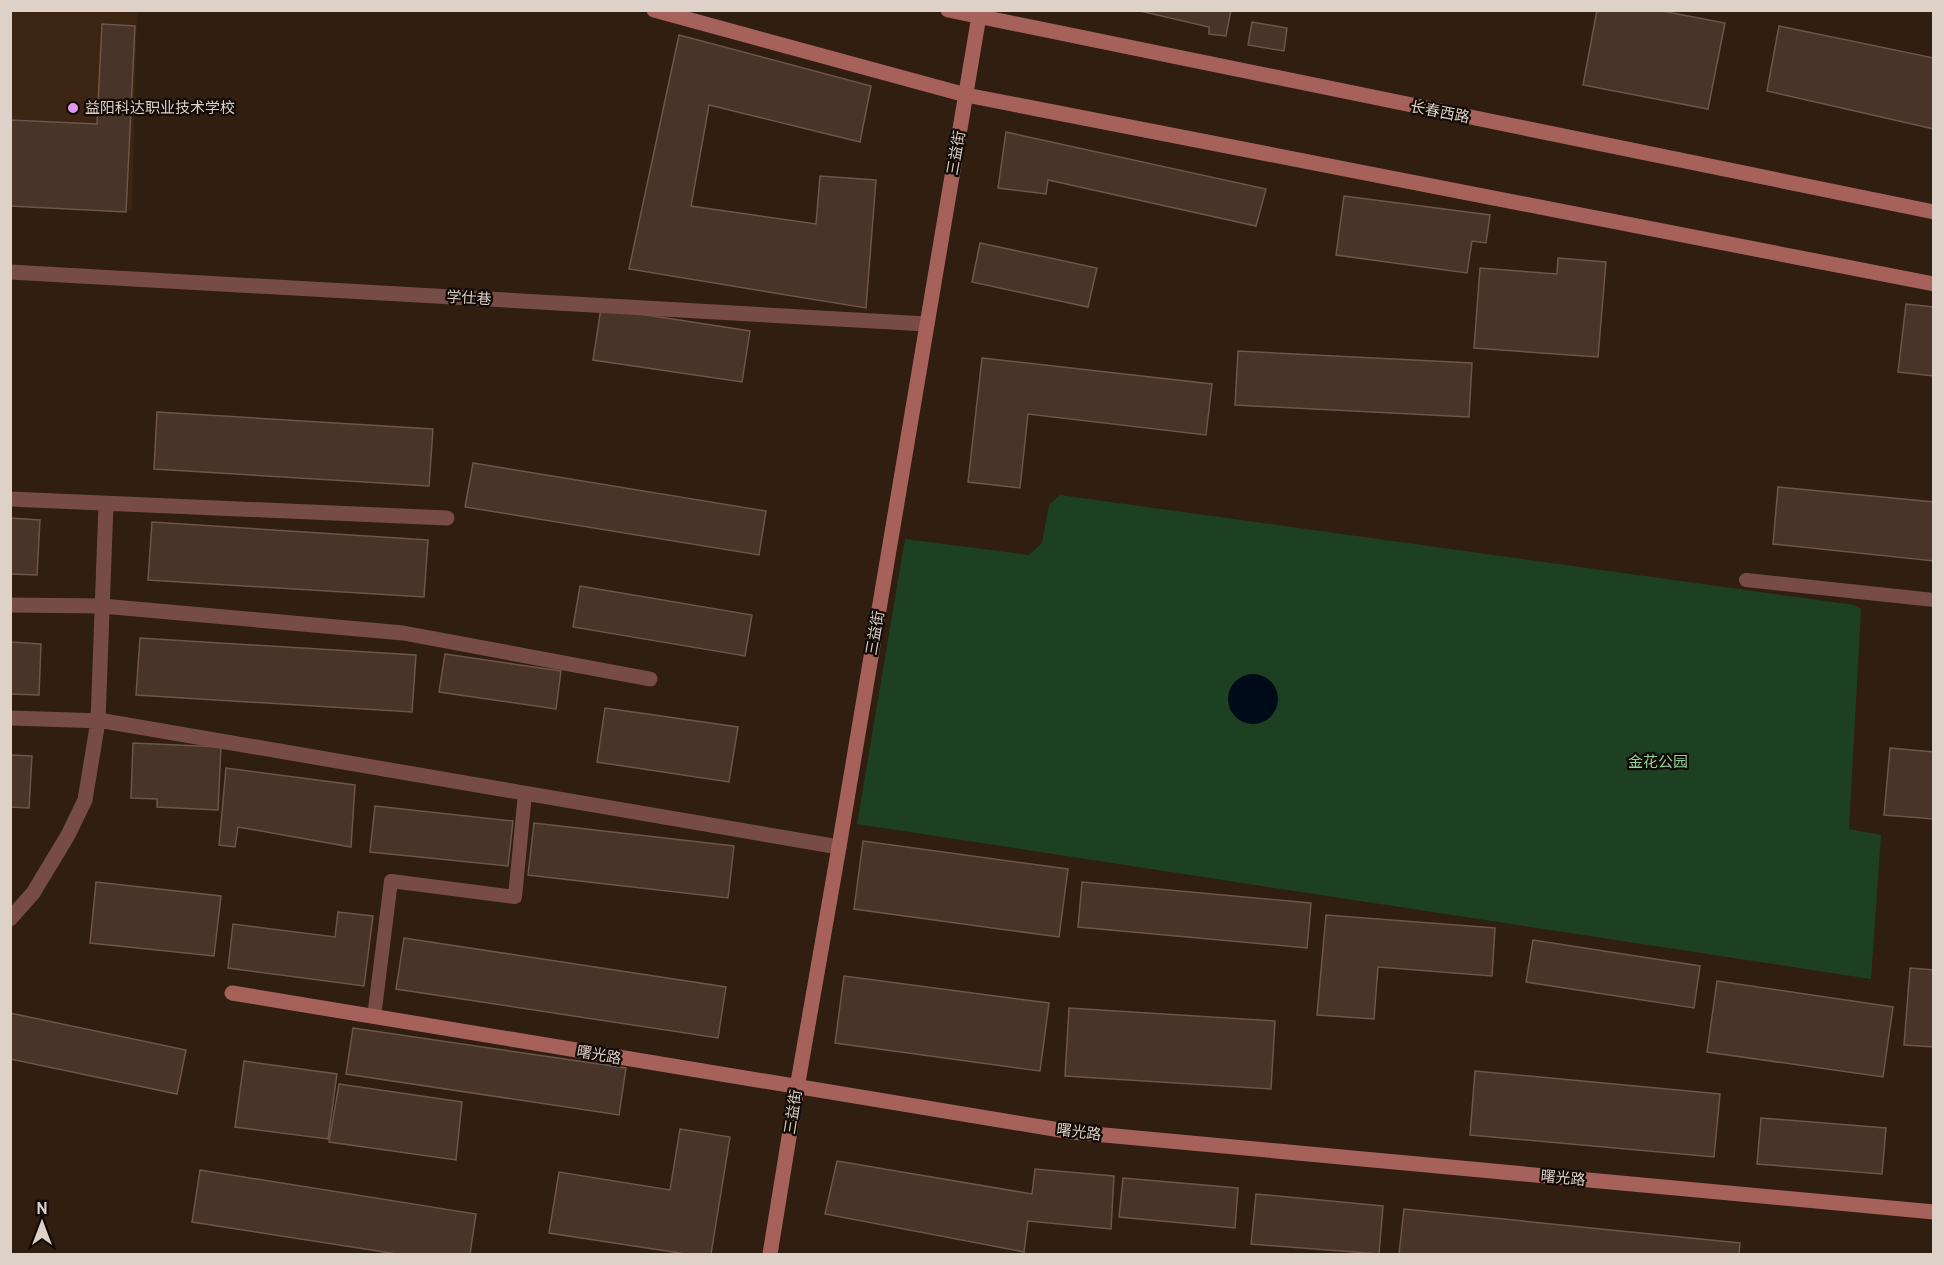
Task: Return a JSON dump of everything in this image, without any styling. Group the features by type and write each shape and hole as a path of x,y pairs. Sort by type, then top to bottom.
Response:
{"street":[{"path":"654,10 966,95 1934,284"},
{"name":"长春西路","path":"948,10 979,14 1934,212"},
{"name":"三益街","path":"770,1254 979,14"},
{"name":"学仕巷","path":"10,272 927,324"},
{"path":"10,499 447,518"},
{"path":"10,919 33,893 68,835 85,800 98,721 106,504"},
{"path":"10,604 102,606 403,633 650,679"},
{"path":"10,718 98,721 839,847"},
{"name":"曙光路","path":"232,993 1072,1132 1934,1212"}],"lane":[{"path":"1746,580 1934,600"},
{"path":"374,1017 392,881 515,897 525,793"}],"shaded area":[{"name":"益阳科达职业技术学校","path":"11,11 137,11 132,211 11,206"}],"green space":[{"name":"金花公园","path":"1060,495 1854,605 1861,609 1849,829 1881,835 1871,979 857,824 905,539 1029,555 1042,543 1049,505"}],"water":[{"path":"1248,674 1258,674 1271,681 1278,694 1278,704 1271,717 1258,724 1248,724 1239,720 1232,713 1228,704 1228,694 1232,685 1239,678"}],"building":[{"path":"1136,10 1231,10 1226,36 1209,34 1209,27"},
{"path":"1597,10 1657,10 1725,23 1708,109 1583,85"},
{"path":"1252,22 1287,28 1284,51 1248,45"},
{"path":"102,24 135,26 126,212 10,206 10,120 97,124"},
{"path":"1779,26 1934,58 1934,129 1767,91"},
{"path":"679,35 871,86 860,142 709,105 691,206 816,224 820,176 876,180 866,308 629,269"},
{"path":"1006,132 1266,189 1256,226 1048,180 1046,194 998,188"},
{"path":"1344,196 1490,215 1486,243 1472,241 1467,273 1336,255"},
{"path":"980,243 1097,268 1088,307 972,282"},
{"path":"1558,258 1606,262 1598,357 1474,348 1480,268 1557,274"},
{"path":"1906,304 1934,307 1934,376 1898,372"},
{"path":"601,308 750,331 742,382 593,360"},
{"path":"1238,351 1472,363 1469,417 1235,405"},
{"path":"982,358 1212,384 1206,435 1028,414 1020,488 968,482"},
{"path":"157,412 433,429 429,486 154,469"},
{"path":"473,463 766,511 759,555 465,507"},
{"path":"1778,487 1934,502 1934,561 1773,544"},
{"path":"10,518 40,520 37,575 10,574"},
{"path":"152,522 428,540 424,597 148,580"},
{"path":"580,586 752,615 745,656 573,627"},
{"path":"140,638 416,655 412,712 136,695"},
{"path":"10,642 41,644 39,695 10,694"},
{"path":"445,654 561,671 556,709 439,692"},
{"path":"605,708 738,727 729,782 597,762"},
{"path":"133,743 221,747 218,810 157,807 157,799 131,798"},
{"path":"1890,748 1934,752 1934,819 1884,815"},
{"path":"10,755 32,756 29,808 10,807"},
{"path":"226,768 355,785 351,847 238,827 235,847 219,845"},
{"path":"375,806 513,821 508,866 370,852"},
{"path":"534,823 734,846 728,898 528,875"},
{"path":"863,841 1068,869 1059,937 854,909"},
{"path":"96,882 221,896 214,956 90,943"},
{"path":"1082,882 1311,903 1307,948 1078,927"},
{"path":"338,912 373,916 364,986 228,968 233,924 335,937"},
{"path":"1326,915 1495,928 1492,976 1378,967 1374,1019 1317,1015"},
{"path":"404,938 726,987 718,1038 396,989"},
{"path":"1533,940 1700,966 1694,1008 1526,982"},
{"path":"1910,968 1934,970 1934,1047 1904,1045"},
{"path":"844,976 1049,1003 1040,1071 835,1043"},
{"path":"1717,981 1893,1007 1883,1077 1707,1052"},
{"path":"1069,1008 1275,1021 1271,1089 1065,1076"},
{"path":"10,1013 186,1050 177,1094 10,1059"},
{"path":"353,1028 626,1068 619,1115 346,1074"},
{"path":"244,1061 337,1074 328,1139 235,1127"},
{"path":"1475,1071 1720,1094 1714,1157 1470,1135"},
{"path":"339,1084 462,1102 456,1160 329,1142"},
{"path":"1761,1118 1886,1128 1882,1174 1757,1164"},
{"path":"680,1129 730,1137 711,1254 686,1254 549,1233 559,1172 670,1190"},
{"path":"837,1161 1032,1194 1035,1169 1114,1176 1111,1229 1028,1221 1024,1252 825,1214"},
{"path":"200,1170 476,1214 470,1254 397,1254 192,1222"},
{"path":"1123,1178 1238,1188 1235,1228 1119,1217"},
{"path":"1256,1194 1383,1206 1379,1254 1251,1244"},
{"path":"1404,1209 1740,1243 1739,1254 1399,1254"}],"place":[{"name":"益阳科达职业技术学校","path":"73,108"}]}
